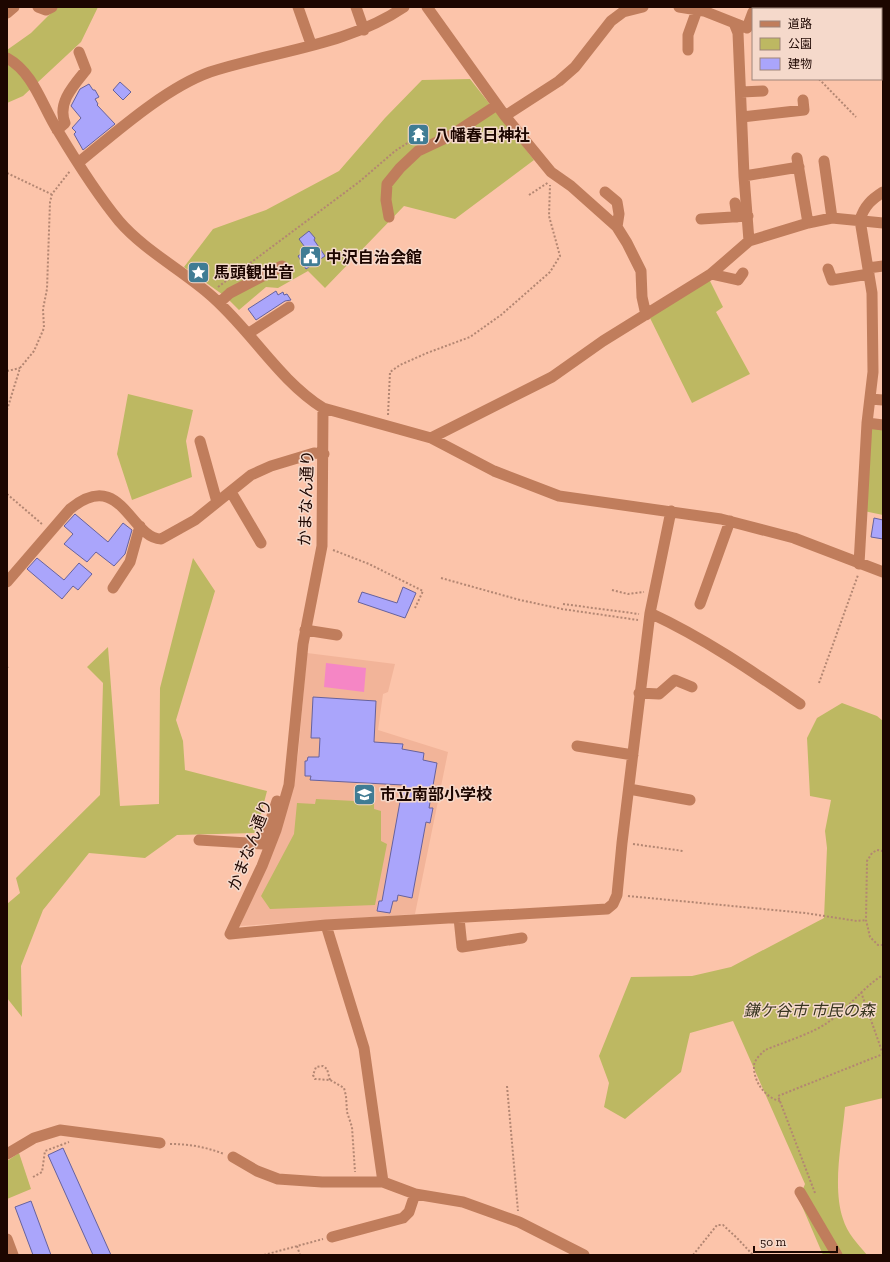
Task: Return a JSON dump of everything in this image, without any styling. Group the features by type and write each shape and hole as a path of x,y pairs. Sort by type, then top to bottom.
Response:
{"street":[{"path":"7,13 14,7"},
{"path":"38,7 46,10 52,7"},
{"path":"298,7 311,44"},
{"path":"356,7 364,30"},
{"path":"78,163 143,110 193,80 209,73 364,30 404,7"},
{"path":"427,7 550,177 571,186 617,227 641,271 642,297 646,314"},
{"path":"505,116 559,81 575,67 611,21 623,12 643,7"},
{"path":"679,7 702,9 734,23 750,25"},
{"path":"688,50 688,35 702,9"},
{"path":"734,23 738,33 741,92 744,176 742,216"},
{"path":"57,130 64,124 61,114 63,105 73,87 86,70 80,52"},
{"path":"7,58 16,63 28,75 57,130 78,163 120,221 129,230 209,293 249,334 286,379 310,399 324,408 432,438 494,471 559,496 671,511 730,521 794,538 883,572"},
{"path":"741,92 763,91"},
{"path":"742,117 804,110 803,100"},
{"path":"389,217 386,200 387,184 400,168 418,151 450,136 497,105"},
{"path":"824,160 832,218"},
{"path":"744,176 798,163 808,223"},
{"path":"605,192 621,200 617,227"},
{"path":"859,564 867,423 873,356 872,293 860,220 862,212 871,200 883,192"},
{"path":"734,204 742,216 750,241"},
{"path":"701,219 742,216"},
{"path":"432,438 552,377 603,341 711,274 750,241 808,223 832,218 883,223"},
{"path":"219,303 230,293 282,266"},
{"path":"828,269 832,280 883,266"},
{"path":"711,274 740,280"},
{"path":"249,334 289,307"},
{"path":"870,399 883,400"},
{"name":"かまなん通り","path":"324,408 322,546 305,630 289,785 276,830 262,866 230,934 326,925"},
{"path":"867,423 883,424"},
{"path":"200,441 218,502"},
{"path":"7,582 51,531 76,504 83,499 94,496 117,501 151,537 161,539 195,520 251,475 270,466 314,453 324,454"},
{"path":"231,492 261,542"},
{"path":"383,1182 364,1048 326,925 607,909 613,904 617,895 639,693 650,616 671,511"},
{"path":"700,604 730,521"},
{"path":"113,588 130,562 140,526"},
{"path":"650,616 680,626 800,704"},
{"path":"305,630 337,635"},
{"path":"639,693 659,694 675,680 692,687"},
{"path":"577,746 633,755"},
{"path":"198,840 263,844 276,804 283,790 289,785"},
{"path":"629,789 690,800"},
{"path":"459,918 462,947 522,938"},
{"path":"7,1154 34,1138 60,1130 160,1143"},
{"path":"233,1157 257,1171 278,1179 383,1182 415,1194 463,1202 519,1222 584,1255"},
{"path":"800,1192 837,1255"},
{"path":"332,1237 402,1218 409,1212 415,1194"},
{"path":"7,1239 12,1255"}],"path":[{"path":"820,80 856,117"},
{"path":"209,293 360,182 395,151 408,142"},
{"path":"7,410 20,368 34,351 44,328 43,309 47,289 48,222 52,194 78,163"},
{"path":"7,173 52,194"},
{"path":"529,195 550,177"},
{"path":"386,426 391,384 390,372 400,365 427,353 470,337 501,315 550,272 560,256 549,216 550,177"},
{"path":"7,372 20,368"},
{"path":"7,494 51,531"},
{"path":"322,546 369,564 423,591 415,608"},
{"path":"819,683 858,574 859,564"},
{"path":"442,578 520,600 562,609 650,616"},
{"path":"612,590 628,594 655,590"},
{"path":"562,604 650,616"},
{"path":"622,843 682,851"},
{"path":"883,851 877,850 872,853 867,861 866,920 870,937 878,945 883,944"},
{"path":"617,895 805,913 857,921 866,920"},
{"path":"780,1102 772,1100 764,1092 756,1076 754,1064 759,1055 765,1050 826,1024 848,1007 861,992 883,975"},
{"path":"815,1194 778,1096 883,1054 861,992"},
{"path":"330,1080 327,1069 323,1066 316,1067 313,1075 315,1079 330,1080 344,1088 347,1112 352,1126 356,1182"},
{"path":"507,1086 519,1222"},
{"path":"33,1177 42,1172 45,1151 73,1141"},
{"path":"160,1143 198,1146 233,1157"},
{"path":"693,1255 717,1225 723,1225 753,1255"},
{"path":"264,1255 332,1237"},
{"path":"298,1246 300,1255"}],"shaded area":[{"name":"市立南部小学校","path":"307,653 395,664 388,692 383,694 378,730 448,752 415,914 240,926 281,831 298,756"},
{"path":"326,663 366,668 364,692 324,687"}],"green space":[{"path":"57,7 98,7 81,42 23,96 7,103 7,50 31,33"},
{"path":"470,79 534,160 455,219 404,206 325,288 308,271 278,288 266,287 239,310 226,297 184,267 213,229 266,210 339,171 385,118 422,80"},
{"path":"709,279 723,307 716,312 750,374 692,403 649,316"},
{"path":"128,394 193,410 186,441 192,477 132,500 117,454"},
{"path":"869,427 883,428 883,515 864,511"},
{"path":"193,558 215,591 176,720 183,741 185,770 267,791 256,833 177,835 145,858 89,853 43,910 21,966 22,1017 7,998 7,904 20,893 16,878 100,795 103,683 87,667 108,647 120,806 159,804 160,688"},
{"name":"鎌ケ谷市 市民の森","path":"842,703 877,716 883,721 883,1098 845,1107 838,1178 838,1192 843,1219 853,1238 867,1255 823,1255 799,1199 805,1184 733,1021 690,1033 681,1072 625,1119 604,1107 609,1083 599,1056 631,977 692,976 731,967 824,918 827,848 825,831 831,800 810,796 807,738 817,718"},
{"path":"316,799 374,802 374,809 381,811 381,841 387,844 375,905 270,909 261,896 294,834 297,803 315,804"},
{"path":"19,1153 31,1189 7,1199 7,1161"}],"building":[{"path":"120,82 131,92 123,100 113,90"},
{"path":"89,84 99,97 95,99 98,104 97,105 115,124 83,150 74,134 76,132 72,128 81,118 71,106 80,89"},
{"path":"309,231 315,238 314,240 325,256 306,269 298,256 307,250 299,239"},
{"path":"276,291 278,295 283,292 284,295 287,294 291,300 285,301 256,320 248,309"},
{"path":"75,514 108,542 123,523 132,530 125,554 114,566 96,552 87,562 64,544 73,534 64,526"},
{"path":"874,518 883,520 883,539 871,537"},
{"path":"37,558 64,580 79,563 92,574 78,590 73,586 62,599 27,569"},
{"path":"403,587 416,593 405,618 358,602 362,592 397,603"},
{"path":"313,697 376,701 374,742 403,744 402,749 424,753 423,760 437,763 429,808 433,808 430,823 426,822 412,898 398,895 397,901 393,901 390,913 377,911 379,901 382,901 403,785 310,780 311,776 305,776 305,761 307,761 308,757 319,757 320,738 311,738"},
{"path":"63,1148 111,1255 93,1255 48,1155"},
{"path":"31,1201 51,1255 33,1255 15,1207"}],"place":[{"name":"八幡春日神社","path":"418,135"},
{"name":"中沢自治会館","path":"310,257"},
{"name":"馬頭観世音","path":"199,272"},
{"name":"市立南部小学校","path":"365,794"}]}
